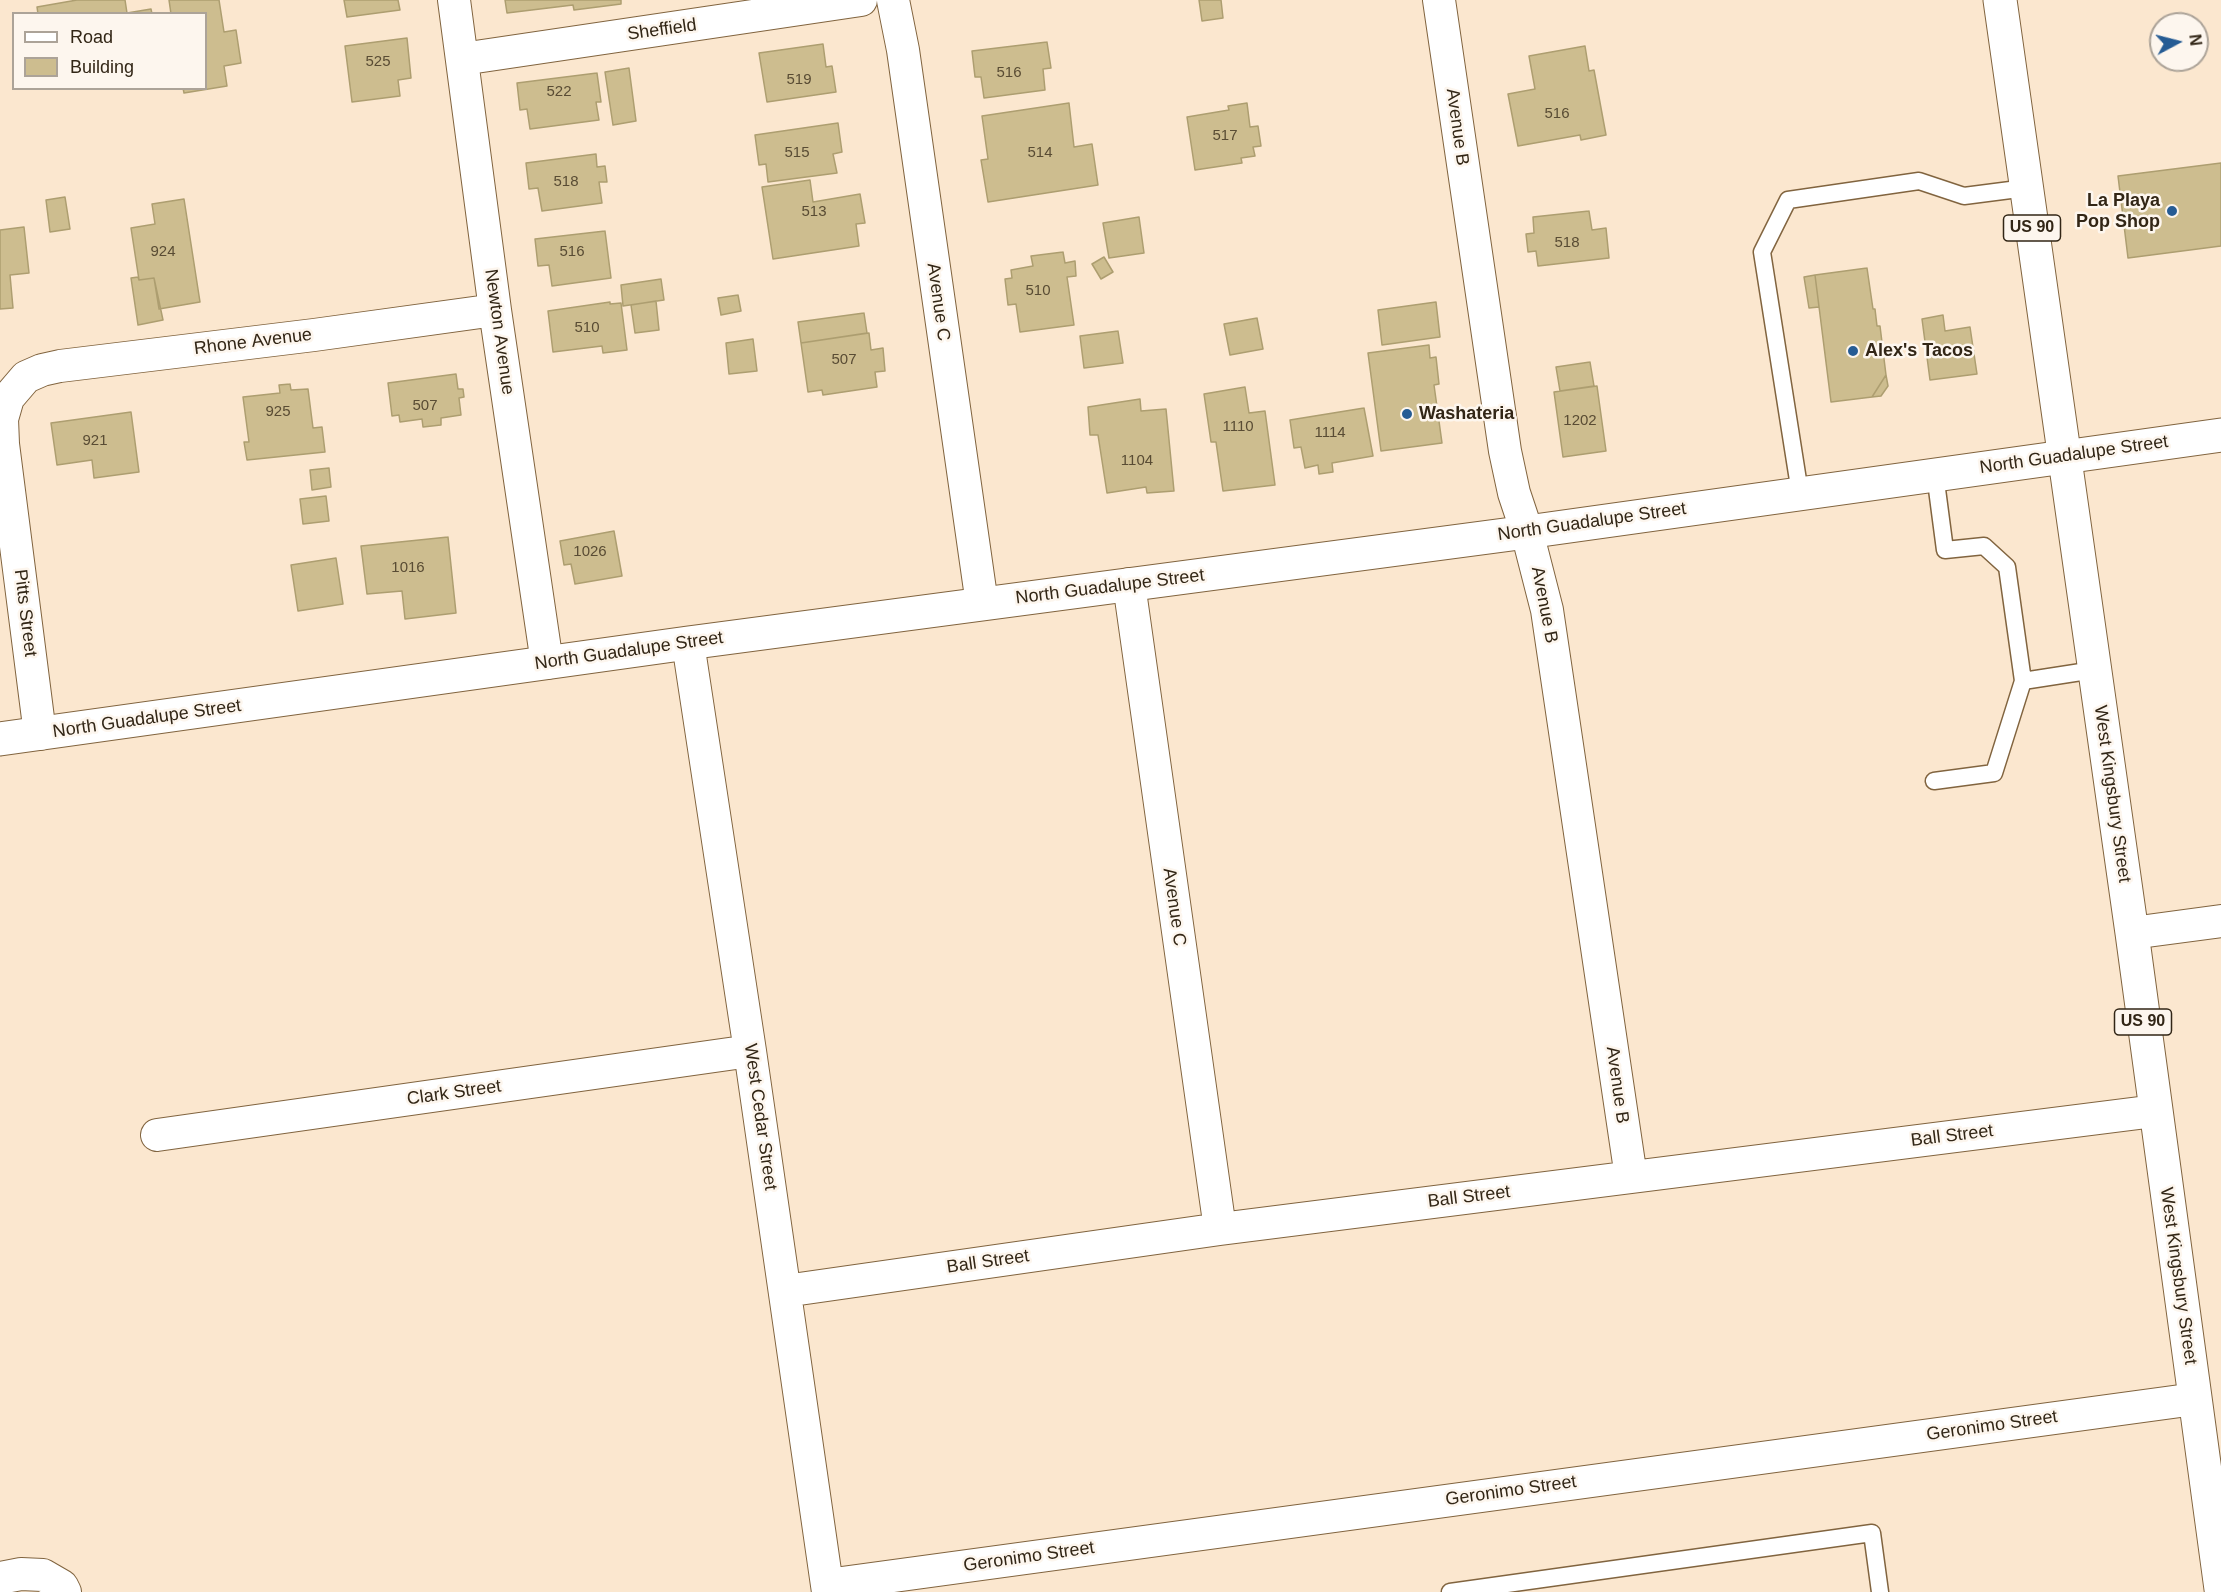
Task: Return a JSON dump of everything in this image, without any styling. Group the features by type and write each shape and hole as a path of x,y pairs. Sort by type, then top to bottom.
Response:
{"street":[{"name":"Newton Avenue","path":"454,0 495,310 547,663"},
{"name":"Sheffield","path":"462,58 861,0"},
{"name":"Avenue C","path":"894,0 982,604"},
{"name":"Avenue B","path":"1439,0 1505,451 1514,493 1527,532 1547,610 1630,1176"},
{"name":"West Kingsbury Street","path":"2000,0 2132,933 2221,1589"},
{"name":"Rhone Avenue","path":"15,387 26,377 60,366 495,310"},
{"name":"Pitts Street","path":"15,387 8,398 2,419 3,444 40,734"},
{"name":"North Guadalupe Street","path":"0,739 688,643 1527,532 2221,435"},
{"name":"Avenue C","path":"1128,584 1220,1229"},
{"name":"West Cedar Street","path":"688,643 750,1050 827,1589"},
{"path":"2132,933 2221,921"},
{"name":"Clark Street","path":"157,1135 750,1050"},
{"name":"Ball Street","path":"785,1291 1220,1229 2155,1111"},
{"name":"Geronimo Street","path":"827,1589 2195,1399"},
{"path":"0,1578 21,1574 43,1575 62,1586 65,1592"}],"lane":[{"path":"1800,493 1762,252 1788,200 1918,181 1964,196 2026,188"},
{"path":"1934,781 1995,773 2023,681 2007,567 1984,546 1945,550 1935,474"},
{"path":"2023,681 2094,670"},
{"path":"1450,1592 1872,1533 1880,1592"}],"building":[{"path":"77,0 125,0 127,12 38,12 37,7"},
{"path":"169,0 219,0 224,32 236,30 241,63 224,66 227,86 207,89 207,12 171,12"},
{"path":"344,0 398,0 400,10 347,17"},
{"path":"505,0 621,0 621,4 574,10 573,5 507,13"},
{"path":"1199,0 1221,0 1223,18 1202,21"},
{"path":"151,9 152,12 133,12"},
{"path":"407,38 411,78 398,80 400,96 352,102 345,46"},
{"path":"1047,42 1051,68 1043,69 1045,90 984,98 981,77 975,77 972,51"},
{"path":"823,44 826,67 832,66 836,92 767,102 759,53"},
{"path":"1585,46 1589,71 1594,70 1606,135 1581,140 1580,135 1518,146 1508,94 1535,89 1529,56"},
{"path":"629,68 636,121 613,125 605,72"},
{"path":"597,73 601,102 596,102 599,120 530,129 527,109 520,110 517,83"},
{"path":"183,90 202,90 184,93"},
{"path":"1069,103 1074,147 1092,144 1098,185 988,202 981,160 988,159 982,116"},
{"path":"1247,103 1250,127 1258,126 1261,146 1253,147 1255,156 1241,158 1242,163 1195,170 1187,117 1229,110 1228,106"},
{"path":"838,123 842,152 833,154 837,173 768,182 766,164 759,165 755,135"},
{"path":"596,154 597,167 605,166 607,182 599,182 602,203 542,211 538,188 529,189 526,163"},
{"name":"La Playa Pop Shop","path":"2221,163 2221,246 2128,258 2118,176"},
{"path":"810,180 813,202 860,194 865,223 856,224 859,246 773,259 762,187"},
{"path":"65,197 70,229 50,232 46,200"},
{"path":"184,199 200,302 159,309 154,278 139,280 131,228 155,224 152,204"},
{"path":"1589,211 1592,230 1606,228 1609,258 1538,266 1536,251 1528,252 1526,234 1534,233 1533,217"},
{"path":"1139,217 1144,253 1109,258 1103,223"},
{"path":"24,227 29,273 10,275 13,308 0,309 0,230"},
{"path":"605,231 611,278 552,286 549,265 538,266 535,239"},
{"path":"1063,252 1065,263 1075,261 1076,276 1067,277 1074,325 1020,332 1016,304 1008,305 1005,279 1012,278 1011,270 1033,266 1031,256"},
{"path":"1104,257 1113,272 1101,279 1092,264"},
{"name":"Alex's Tacos","path":"1867,268 1873,309 1875,309 1877,326 1880,326 1886,375 1872,397 1831,402 1815,275"},
{"path":"1815,275 1819,307 1809,308 1804,277"},
{"path":"138,277 139,280 154,278 163,320 138,325 131,278"},
{"path":"661,279 664,300 623,306 621,285"},
{"path":"738,295 741,311 721,315 718,298"},
{"path":"656,301 659,330 635,333 631,305"},
{"path":"610,302 610,304 621,303 627,350 603,353 602,346 553,352 548,311"},
{"path":"1436,302 1440,337 1382,345 1378,310"},
{"path":"864,313 867,333 801,343 798,322"},
{"path":"1943,315 1945,331 1970,327 1977,374 1930,380 1922,319"},
{"path":"1257,318 1263,349 1230,355 1224,324"},
{"path":"1118,331 1123,363 1084,368 1080,336"},
{"path":"869,333 871,350 883,348 885,371 875,372 877,387 823,395 822,390 808,392 801,343"},
{"path":"753,339 757,371 729,374 726,343"},
{"name":"Washateria","path":"1429,345 1430,358 1436,357 1439,384 1434,385 1442,443 1381,451 1368,353"},
{"path":"1590,362 1594,386 1560,391 1556,367"},
{"path":"456,374 458,389 463,389 464,397 459,398 461,415 441,418 441,425 423,427 422,419 400,422 399,415 392,416 388,383"},
{"path":"1886,375 1888,386 1881,396 1872,397"},
{"path":"290,384 291,390 308,389 313,428 322,427 325,452 247,460 244,442 249,442 243,397 280,393 279,385"},
{"path":"1597,386 1606,451 1563,457 1554,392"},
{"path":"1245,387 1249,413 1265,411 1275,485 1223,491 1216,442 1211,442 1204,394"},
{"path":"1140,399 1141,411 1166,409 1174,491 1147,493 1146,487 1107,493 1098,435 1090,435 1088,407"},
{"path":"1364,408 1373,456 1332,463 1333,472 1319,474 1318,465 1305,468 1301,447 1294,448 1290,420"},
{"path":"131,412 139,472 94,478 92,460 57,465 51,423"},
{"path":"329,468 331,487 312,490 310,470"},
{"path":"326,496 329,521 303,524 300,499"},
{"path":"614,531 622,576 575,584 571,564 564,565 560,541"},
{"path":"448,537 456,613 405,619 402,591 367,594 361,546"},
{"path":"336,558 343,604 298,611 291,565"}],"place":[{"name":"La Playa Pop Shop","path":"2172,211"},
{"name":"Alex's Tacos","path":"1853,351"},
{"name":"Washateria","path":"1407,414"}]}
